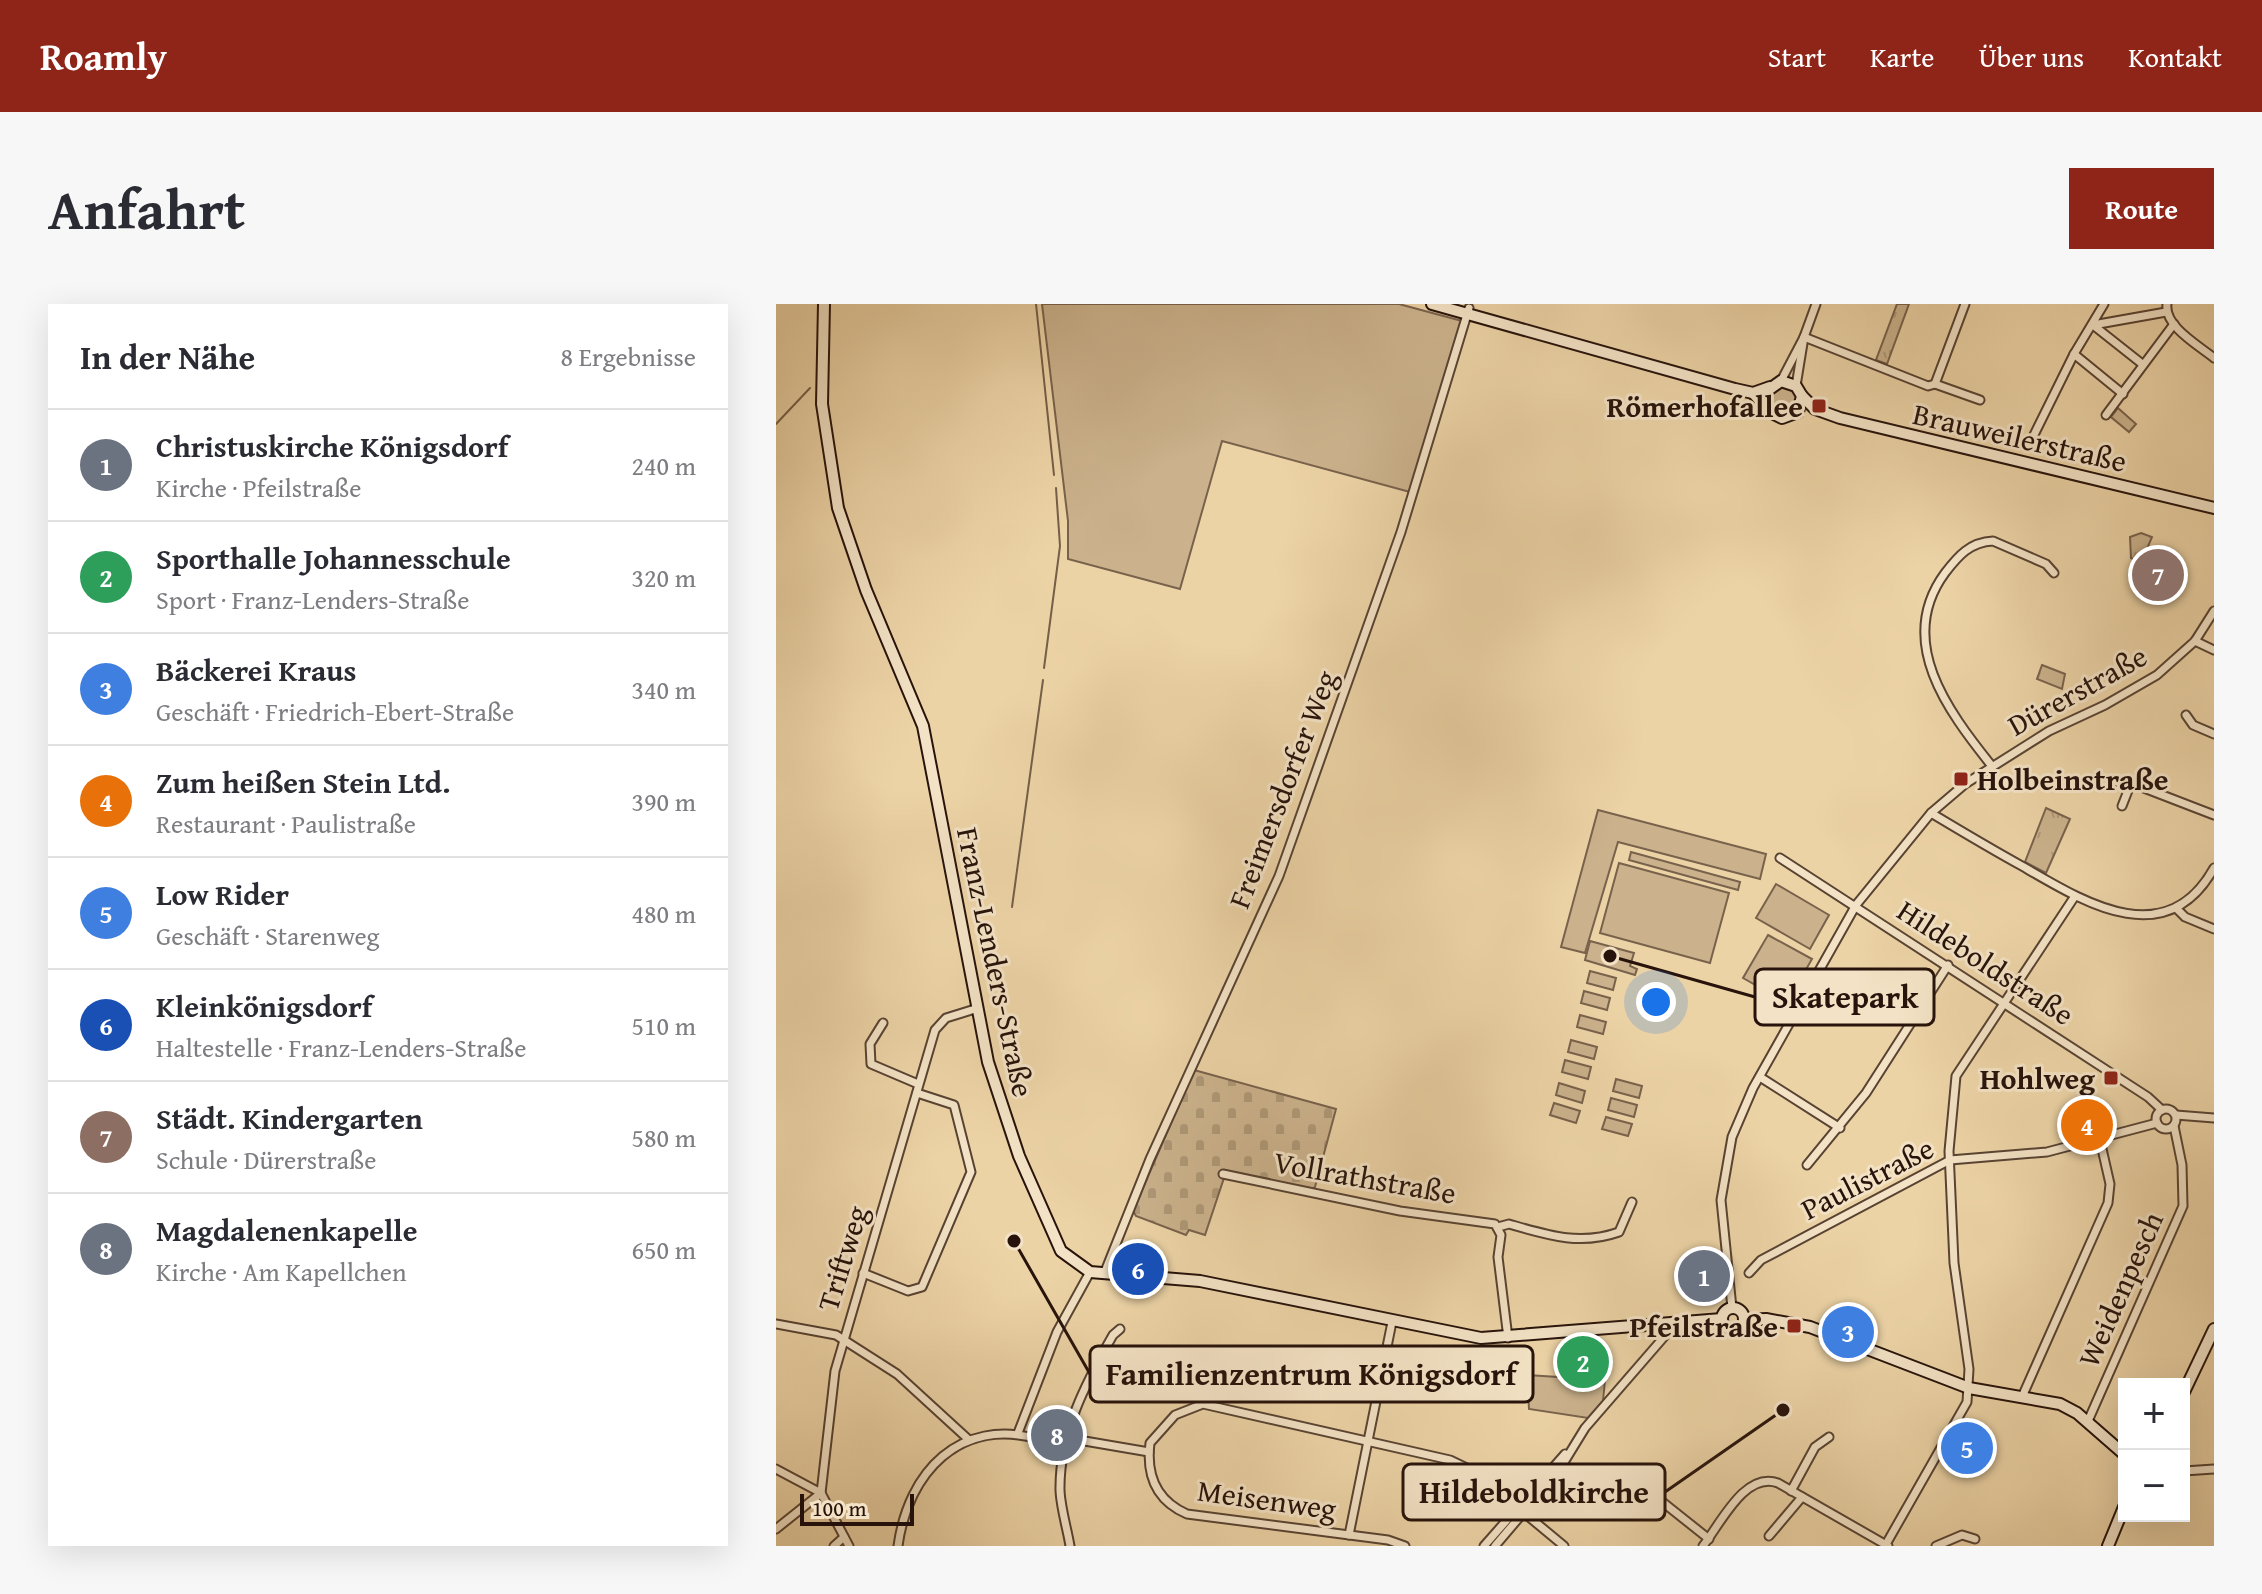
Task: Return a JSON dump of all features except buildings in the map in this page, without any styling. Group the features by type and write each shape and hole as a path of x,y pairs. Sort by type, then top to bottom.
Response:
{"street":[{"name":"Franz-Lenders-Straße","path":"824,304 822,404 838,508 866,590 923,726 975,1009 1001,1105 1038,1206 1061,1251 1090,1272"},
{"path":"1432,304 1468,311 1753,393 1766,405"},
{"path":"1753,393 1781,381 1804,337 1816,304"},
{"path":"1935,384 1965,304"},
{"path":"2029,445 2074,354 2104,304"},
{"path":"2093,325 2166,308 2174,324 2214,358"},
{"name":"Freimersdorfer Weg","path":"1104,1274 1156,1146 1279,876 1392,561 1468,311"},
{"path":"2106,415 2141,363 2174,324"},
{"path":"2093,325 2141,363"},
{"path":"1804,337 1928,386 1935,384 1980,400"},
{"path":"1798,412 1804,337"},
{"path":"2074,354 2123,394"},
{"path":"1781,381 1799,391 1815,409"},
{"path":"1766,405 1770,387"},
{"name":"Brauweilerstraße","path":"1766,405 1777,417 1786,418 1815,409 2212,508"},
{"path":"1991,765 1947,706 1931,677 1925,636 1932,598 1954,561 1975,544 1985,541 1993,541 2046,564 2054,573"},
{"name":"Dürerstraße","path":"1856,905 1931,813 1991,765 2157,675 2195,641 2214,611"},
{"path":"2195,641 2214,650"},
{"path":"2186,715 2193,725 2214,734"},
{"path":"2116,782 2131,783 2214,815"},
{"path":"2122,806 2131,783"},
{"path":"1931,813 2075,896 2127,915 2176,908 2193,896 2214,868"},
{"name":"Hildeboldstraße","path":"1780,858 1948,965 2162,1110"},
{"path":"1654,1490 1660,1500 1706,1542 1756,1481 1769,1480 1886,1545 1964,1412 1969,1388 1954,1263 1950,1160 1956,1076 2075,896"},
{"path":"1018,1433 1057,1332 1090,1272 1200,1281 1459,1336 1508,1338 1722,1319 1732,1308 1722,1184 1732,1137 1760,1077 1856,905"},
{"path":"2176,908 2185,917 2214,929"},
{"path":"1807,1165 1840,1128 1948,965"},
{"name":"Triftweg","path":"821,1493 842,1339 918,1084 938,1024 957,1013 975,1009"},
{"path":"883,1023 870,1044 871,1064 918,1084"},
{"path":"1760,1077 1840,1128"},
{"path":"863,1273 908,1291 922,1287 971,1172 954,1105 917,1093"},
{"path":"2157,1123 2157,1114 2162,1110 2171,1110 2176,1115 2214,1118"},
{"path":"2174,1126 2176,1115"},
{"name":"Paulistraße","path":"1749,1273 1761,1260 1950,1160 2047,1152 2157,1123 2165,1129 2174,1126"},
{"name":"Weidenpesch","path":"2088,1421 2183,1206 2182,1165 2174,1126"},
{"path":"2022,1397 2108,1203 2110,1184 2100,1140"},
{"name":"Vollrathstraße","path":"1223,1174 1400,1211 1490,1222 1498,1227 1509,1224 1577,1240 1619,1232 1627,1220 1632,1202"},
{"path":"1498,1227 1498,1257 1508,1338"},
{"path":"1732,1308 1741,1311 1744,1320"},
{"path":"1722,1319 1727,1328 1734,1330 1744,1320 1766,1319 1810,1327 1969,1388 2060,1404 2088,1421 2120,1450"},
{"path":"1349,1535 1392,1322"},
{"path":"776,1324 831,1333 842,1339 897,1374 968,1439"},
{"path":"1484,1546 1570,1450 1670,1330 1671,1324"},
{"path":"1070,1546 1060,1491 1064,1448 1083,1388 1113,1335 1120,1329"},
{"path":"2190,1379 2214,1329"},
{"path":"1067,1438 1149,1452 1153,1436 1164,1424 1186,1408 1203,1404 1450,1460 1475,1472 1564,1546"},
{"path":"898,1546 905,1513 920,1481 943,1454 968,1439 1018,1433 1038,1439"},
{"path":"1791,1491 1815,1447 1829,1437"},
{"path":"1054,1444 1064,1448"},
{"path":"1495,1546 1558,1472 1570,1450"},
{"name":"Meisenweg","path":"1149,1452 1157,1494 1165,1503 1187,1514 1349,1535 1405,1546"},
{"path":"776,1469 821,1493 849,1546"},
{"path":"2190,1471 2214,1469"},
{"path":"776,1529 821,1493"},
{"path":"1769,1536 1802,1497"},
{"path":"2108,1546 2118,1522"},
{"path":"1936,1546 1962,1535 1975,1539"},
{"path":"834,1546 844,1537"}],"green space":[{"path":"1042,304 1399,304 1462,321 1410,492 1222,441 1180,589 1068,559 1068,521"},
{"path":"1897,304 1909,304 1887,364 1876,360"},
{"path":"1784,387 1793,391 1797,400 1793,409 1784,413 1775,409 1771,400 1775,391"},
{"path":"2118,408 2136,424 2129,432 2111,417"},
{"path":"2141,533 2152,537 2141,563 2131,558 2130,537"},
{"path":"2042,665 2065,674 2062,689 2037,679"},
{"path":"2046,808 2070,819 2046,873 2025,862"},
{"path":"1598,810 1766,854 1760,879 1618,842 1585,953 1561,947"},
{"path":"1631,852 1740,882 1738,890 1629,860"},
{"path":"1619,863 1729,893 1710,963 1600,933"},
{"path":"1776,884 1829,915 1810,949 1756,918"},
{"path":"1768,935 1812,959 1787,1003 1743,978"},
{"path":"1590,941 1634,953 1630,966 1637,969 1635,975 1585,960"},
{"path":"1590,971 1616,978 1613,990 1587,983"},
{"path":"1584,991 1610,998 1607,1010 1581,1003"},
{"path":"1580,1015 1606,1022 1603,1034 1577,1027"},
{"path":"1571,1040 1597,1047 1594,1059 1568,1052"},
{"path":"1565,1060 1591,1067 1588,1079 1562,1072"},
{"path":"1194,1070 1336,1109 1315,1187 1310,1191 1226,1172 1205,1235 1189,1230 1186,1235 1136,1216 1133,1211"},
{"path":"1616,1079 1642,1086 1639,1098 1613,1091"},
{"path":"1559,1083 1585,1091 1582,1103 1556,1095"},
{"path":"1611,1098 1637,1105 1634,1117 1608,1110"},
{"path":"1554,1103 1580,1111 1576,1123 1550,1115"},
{"path":"1606,1117 1632,1124 1628,1136 1602,1129"},
{"path":"1527,1375 1605,1380 1603,1401 1588,1418 1529,1409"}],"waterway":[{"path":"1036,304 1054,475"},
{"path":"776,424 810,388"},
{"path":"1044,668 1060,546 1056,488"},
{"path":"1012,907 1043,680"}],"place":[{"name":"Römerhofallee","path":"1819,406"},
{"name":"Städt. Kindergarten","path":"2158,575"},
{"name":"Holbeinstraße","path":"1961,779"},
{"name":"Skatepark","path":"1610,956"},
{"name":"Hohlweg","path":"2111,1078"},
{"name":"Zum heißen Stein Ltd.","path":"2087,1125"},
{"name":"Familienzentrum Königsdorf","path":"1014,1241"},
{"name":"Kleinkönigsdorf","path":"1138,1269"},
{"name":"Christuskirche Königsdorf","path":"1704,1276"},
{"name":"Pfeilstraße","path":"1794,1326"},
{"name":"Bäckerei Kraus","path":"1848,1332"},
{"name":"Sporthalle Johannesschule","path":"1583,1362"},
{"name":"Hildeboldkirche","path":"1783,1410"},
{"name":"Magdalenenkapelle","path":"1057,1435"},
{"name":"Low Rider","path":"1967,1448"}]}
